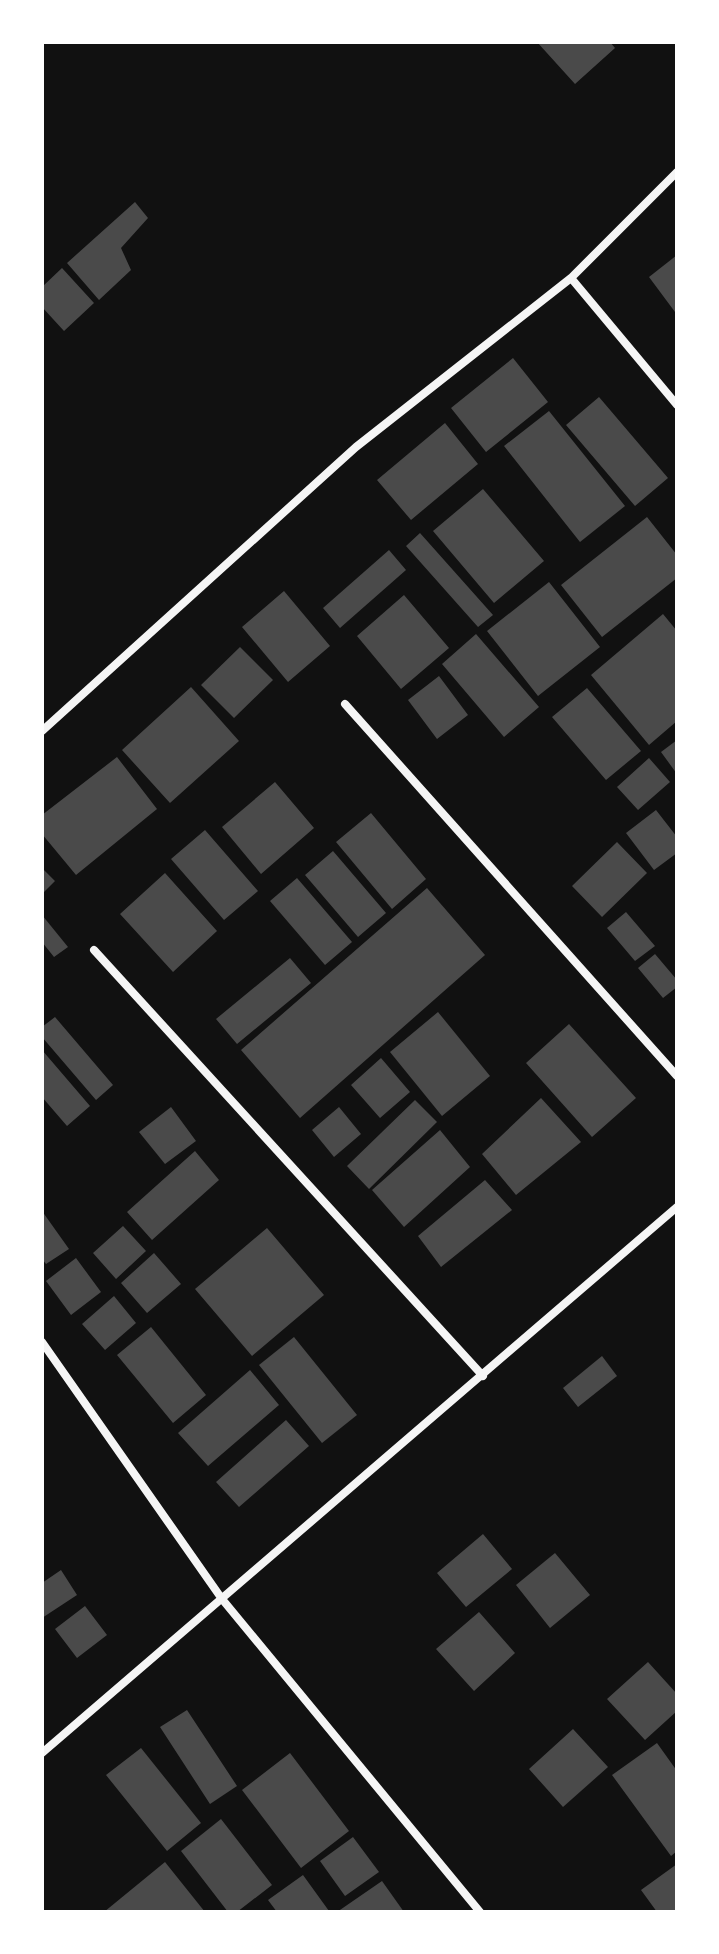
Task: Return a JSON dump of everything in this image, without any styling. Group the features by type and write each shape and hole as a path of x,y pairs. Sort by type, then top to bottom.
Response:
{"street":[{"path":"42,731 356,447 571,278 677,172"},
{"path":"571,278 677,405"},
{"path":"345,704 677,1076"},
{"path":"94,950 483,1376"},
{"path":"42,1753 677,1207"},
{"path":"42,1342 222,1599 480,1912"}],"building":[{"path":"537,42 610,42 615,48 575,84"},
{"path":"135,202 148,218 121,248 131,270 99,300 67,263"},
{"path":"677,255 677,310 675,312 649,277"},
{"path":"62,268 94,303 64,331 42,307 42,287"},
{"path":"513,358 548,402 486,452 451,408"},
{"path":"599,397 668,478 635,506 566,425"},
{"path":"549,411 625,506 580,542 504,446"},
{"path":"445,423 478,464 411,520 377,480"},
{"path":"483,489 544,561 494,603 433,531"},
{"path":"647,517 677,555 677,578 602,637 561,585"},
{"path":"420,533 493,615 478,627 406,546"},
{"path":"389,550 406,570 340,628 323,608"},
{"path":"549,582 600,647 538,696 487,631"},
{"path":"284,591 330,646 288,682 242,627"},
{"path":"404,595 449,648 401,689 357,636"},
{"path":"663,614 677,631 677,721 649,745 591,675"},
{"path":"476,634 539,707 504,737 442,664"},
{"path":"240,647 273,680 234,718 201,685"},
{"path":"439,676 468,715 437,739 408,700"},
{"path":"191,687 239,741 170,803 122,750"},
{"path":"587,688 641,751 606,780 552,717"},
{"path":"677,740 677,774 661,752"},
{"path":"117,757 157,809 76,875 42,834 42,815"},
{"path":"649,758 670,782 638,810 617,787"},
{"path":"275,782 314,828 261,874 222,827"},
{"path":"656,810 677,837 677,853 654,870 626,833"},
{"path":"371,813 426,879 392,909 336,842"},
{"path":"205,830 258,891 224,920 171,859"},
{"path":"617,842 647,873 602,917 572,886"},
{"path":"333,851 386,913 358,937 305,875"},
{"path":"42,868 55,881 42,894"},
{"path":"165,873 217,931 173,972 120,914"},
{"path":"297,878 352,942 325,965 270,901"},
{"path":"427,888 485,955 300,1118 241,1050"},
{"path":"626,912 655,946 635,961 607,928"},
{"path":"42,915 68,947 54,957 42,942"},
{"path":"655,954 677,980 677,987 663,998 638,968"},
{"path":"290,958 311,983 237,1044 216,1019"},
{"path":"438,1012 490,1076 442,1116 390,1052"},
{"path":"55,1017 113,1085 96,1100 42,1037 42,1027"},
{"path":"569,1024 636,1098 592,1137 526,1063"},
{"path":"42,1050 90,1106 67,1126 42,1097"},
{"path":"381,1058 410,1092 380,1118 351,1085"},
{"path":"541,1098 581,1142 516,1195 482,1154"},
{"path":"415,1100 437,1122 369,1189 347,1166"},
{"path":"171,1107 196,1141 165,1164 139,1132"},
{"path":"339,1107 361,1134 334,1157 312,1130"},
{"path":"440,1130 470,1167 404,1227 372,1190"},
{"path":"195,1151 219,1180 152,1240 127,1212"},
{"path":"485,1180 512,1210 441,1267 418,1236"},
{"path":"42,1211 69,1249 46,1264 42,1259"},
{"path":"123,1226 146,1251 116,1279 93,1253"},
{"path":"267,1228 324,1295 252,1356 195,1289"},
{"path":"154,1253 181,1284 147,1313 121,1283"},
{"path":"76,1258 101,1292 71,1315 46,1281"},
{"path":"114,1296 136,1323 105,1350 82,1324"},
{"path":"151,1327 206,1395 173,1423 117,1355"},
{"path":"294,1337 357,1415 322,1443 259,1365"},
{"path":"602,1356 617,1376 578,1407 563,1388"},
{"path":"250,1370 279,1405 208,1466 178,1433"},
{"path":"286,1420 309,1446 239,1507 216,1482"},
{"path":"483,1534 512,1569 466,1607 437,1573"},
{"path":"555,1553 590,1595 550,1628 516,1585"},
{"path":"61,1570 77,1595 42,1618 42,1583"},
{"path":"85,1606 107,1635 77,1658 55,1629"},
{"path":"479,1612 515,1653 474,1691 436,1649"},
{"path":"648,1662 677,1694 677,1711 645,1740 607,1699"},
{"path":"187,1710 237,1786 210,1804 160,1727"},
{"path":"573,1729 608,1767 563,1807 529,1769"},
{"path":"657,1743 677,1771 677,1851 671,1856 612,1775"},
{"path":"141,1748 201,1823 167,1851 106,1775"},
{"path":"290,1753 349,1831 301,1868 242,1790"},
{"path":"221,1819 272,1885 237,1912 228,1912 181,1851"},
{"path":"353,1837 379,1872 345,1896 320,1861"},
{"path":"165,1862 205,1912 104,1912"},
{"path":"677,1864 677,1912 657,1912 641,1890"},
{"path":"303,1875 329,1911 277,1912 268,1900"},
{"path":"382,1881 404,1912 337,1912"}]}
